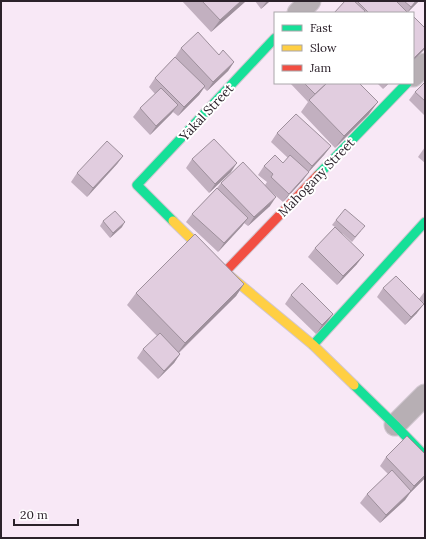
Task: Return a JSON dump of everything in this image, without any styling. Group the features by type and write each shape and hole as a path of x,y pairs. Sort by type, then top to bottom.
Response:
{"street":[{"path":"299,12 310,1"},
{"name":"Yakal Street","path":"225,272 136,185 274,39"},
{"path":"414,75 425,64"},
{"name":"Mahogany Street","path":"225,272 406,84"},
{"path":"313,345 425,222"},
{"path":"225,272 313,345 425,456"},
{"path":"395,425 425,395"}],"building":[{"path":"202,1 241,1 220,20"},
{"path":"345,1 354,1 365,11 364,12 335,12"},
{"path":"357,1 396,1 407,12 368,12"},
{"path":"404,1 416,1 411,7"},
{"path":"414,17 425,28 425,47 414,58"},
{"path":"198,32 219,55 223,50 234,62 213,82 181,48"},
{"path":"175,57 205,86 184,107 155,78"},
{"path":"425,82 425,101 415,92"},
{"path":"305,84 326,84 315,94"},
{"path":"326,84 360,84 378,102 344,136 309,100"},
{"path":"161,88 178,105 156,126 140,108"},
{"path":"296,114 331,146 312,166 277,133"},
{"path":"214,139 237,163 215,184 192,159"},
{"path":"107,141 123,156 93,188 77,173"},
{"path":"275,155 283,163 290,155 309,172 289,194 271,177 273,174 264,166"},
{"path":"243,162 276,197 254,217 221,183"},
{"path":"217,188 248,218 224,243 192,214"},
{"path":"345,209 365,226 355,237 336,220"},
{"path":"115,211 125,222 113,233 103,221"},
{"path":"335,227 364,255 343,276 315,248"},
{"path":"195,234 244,284 185,343 136,293"},
{"path":"396,276 424,304 411,317 383,288"},
{"path":"302,283 333,314 322,325 291,295"},
{"path":"160,333 180,354 164,371 143,349"},
{"path":"407,436 425,454 425,475 414,486 386,457"},
{"path":"392,470 411,491 386,515 367,494"}],"traffic: fast":[{"path":"173,221 137,185 274,39"},
{"path":"318,175 406,84"},
{"path":"313,345 425,222"},
{"path":"354,385 425,456"}],"traffic: slow":[{"path":"173,221 225,272 313,345 354,385"}],"traffic: jam":[{"path":"225,272 318,175"}]}
